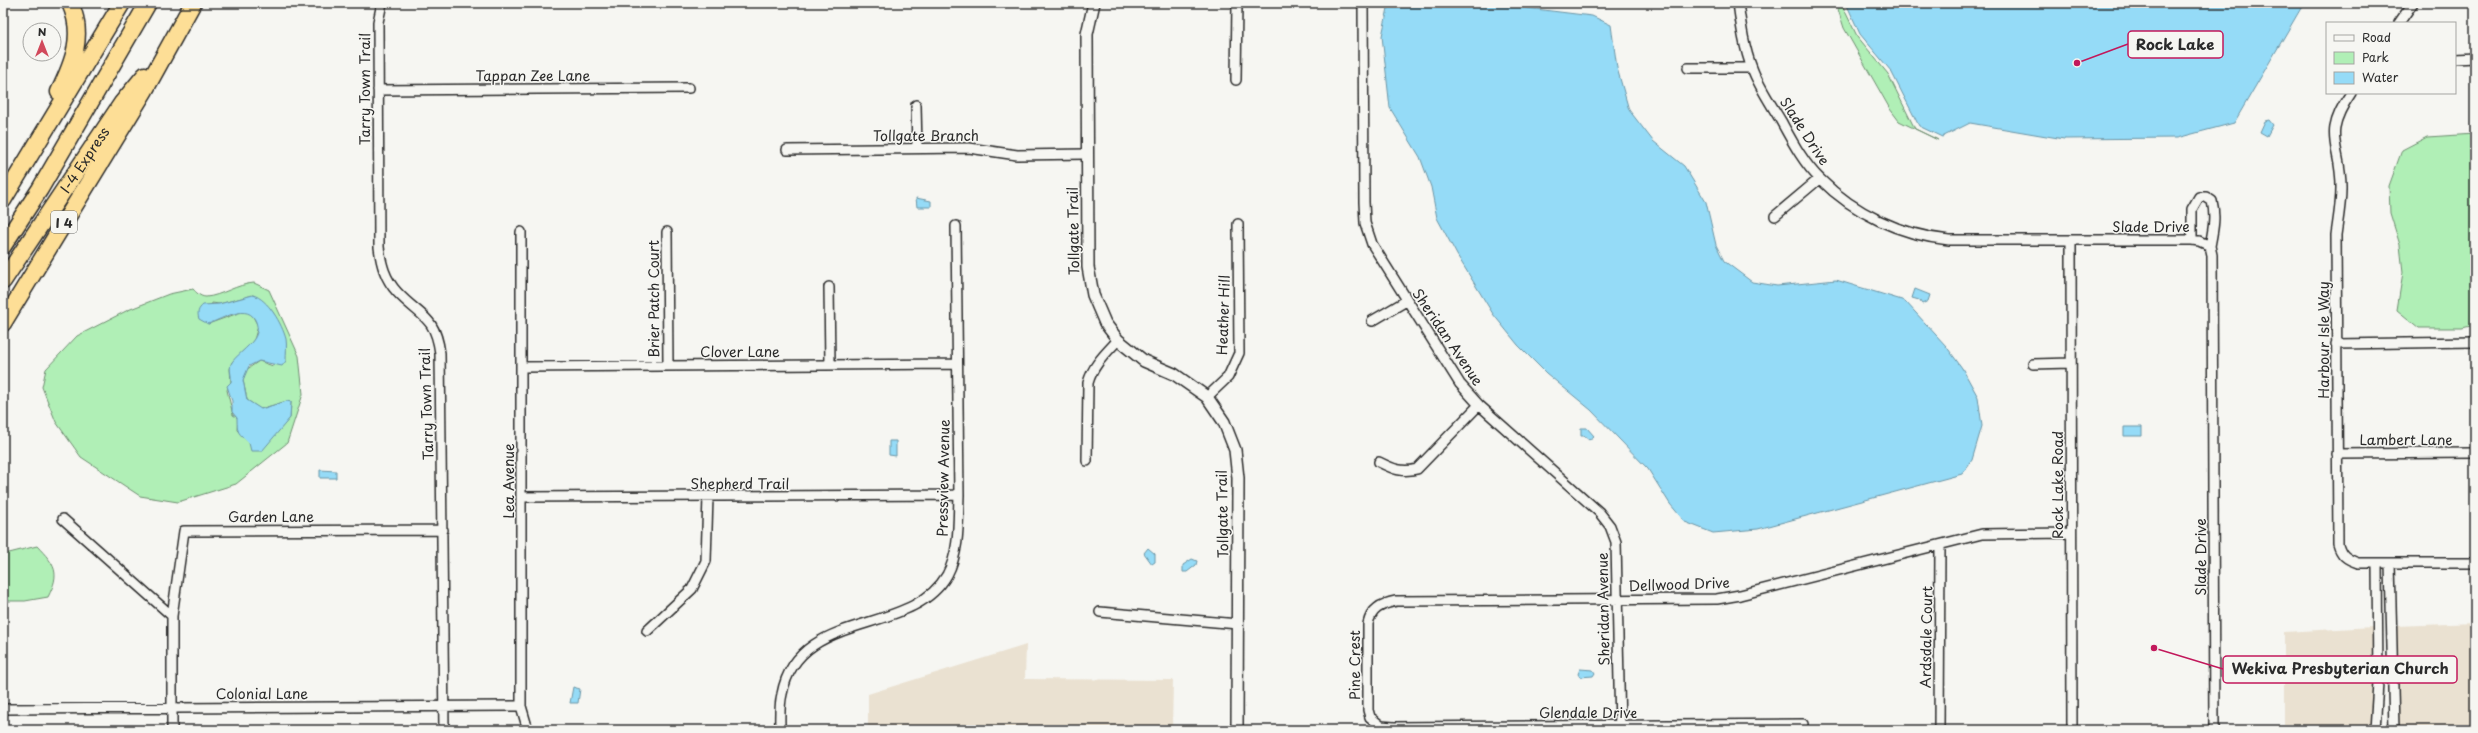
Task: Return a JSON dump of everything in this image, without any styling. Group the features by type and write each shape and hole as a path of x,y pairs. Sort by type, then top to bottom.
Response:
{"highway":[{"path":"14,182 74,57 77,43 77,24 70,3"},
{"path":"3,200 122,3"},
{"name":"I-4 Express","path":"3,246 40,188 148,3"},
{"name":"I 4","path":"3,323 171,44 193,3"},
{"name":"I-4 Express","path":"3,280 122,103 171,44"}],"street":[{"name":"Tarry Town Trail","path":"382,3 378,22 379,247 382,266 397,292 424,315 438,337 440,353 444,730"},
{"name":"Tollgate Trail","path":"1094,3 1087,34 1089,282 1104,323 1118,340 1144,361 1174,374 1207,397 1217,409 1231,436 1237,464 1237,730"},
{"path":"1236,80 1237,3"},
{"name":"Sheridan Avenue","path":"1363,3 1365,223 1372,244 1406,301 1460,384 1479,405 1599,512 1610,526 1616,542 1620,728"},
{"name":"Slade Drive","path":"1738,3 1742,33 1752,68 1790,136 1819,179 1872,218 1898,229 1924,237 1981,241 2192,240 2210,246 2212,255 2214,730"},
{"path":"2400,22 2413,3"},
{"path":"2456,59 2475,58"},
{"path":"1688,68 1752,68"},
{"name":"Tappan Zee Lane","path":"378,90 689,88"},
{"name":"Harbour Isle Way","path":"2350,94 2340,109 2334,131 2341,189 2336,235 2337,533 2341,553 2347,560 2358,563 2475,563"},
{"path":"916,105 917,148"},
{"name":"Tollgate Branch","path":"788,150 969,148 1017,155 1087,154"},
{"path":"1775,216 1819,179"},
{"path":"2192,240 2192,209 2199,197 2206,197 2212,201 2214,211 2214,228 2210,246"},
{"name":"Heather Hill","path":"1207,397 1228,378 1239,353 1238,224"},
{"name":"Pressview Avenue","path":"780,730 782,693 786,680 794,665 808,650 825,638 842,630 914,605 939,586 947,574 955,554 958,535 959,495 956,226"},
{"name":"Lea Avenue","path":"521,232 521,706 528,730"},
{"name":"Brier Patch Court","path":"667,232 668,365"},
{"name":"Rock Lake Road","path":"2071,240 2072,730"},
{"path":"829,287 830,364"},
{"path":"1372,321 1406,301"},
{"path":"1087,461 1088,384 1099,360 1118,340"},
{"path":"2336,344 2475,342"},
{"path":"2033,364 2071,363"},
{"name":"Clover Lane","path":"522,367 957,364"},
{"path":"1379,462 1395,470 1407,472 1417,469 1479,405"},
{"name":"Lambert Lane","path":"2337,454 2475,453"},
{"name":"Shepherd Trail","path":"521,497 959,495"},
{"path":"647,632 692,589 706,561 708,497"},
{"path":"63,519 172,616 172,730"},
{"name":"Garden Lane","path":"172,616 184,531 443,530"},
{"name":"Dellwood Drive","path":"1377,607 1396,601 1717,599 1740,595 1982,534 2071,533"},
{"name":"Ardsdale Court","path":"1939,730 1940,545"},
{"path":"2375,730 2378,683 2377,563"},
{"path":"2390,563 2394,730"},
{"name":"Pine Crest","path":"1375,722 1370,717 1368,710 1368,624 1370,615 1377,607"},
{"path":"1100,612 1238,624"},
{"name":"Colonial Lane","path":"3,709 521,706"},
{"name":"Glendale Drive","path":"1375,722 1394,728 1620,728 1803,724"}],"shaded area":[{"path":"2475,623 2475,730 2398,730 2395,626"},
{"path":"2373,627 2374,683 2370,730 2284,730 2284,632"},
{"path":"1026,645 1025,679 1173,680 1172,730 868,730 868,694"}],"green space":[{"path":"1836,3 1841,3 1857,36 1888,74 1915,129 1899,121 1890,109 1844,28"},
{"path":"2475,134 2475,325 2462,328 2419,328 2397,310 2403,272 2400,245 2390,213 2389,186 2402,150 2427,137"},
{"path":"254,283 269,290 299,356 303,394 287,443 236,484 178,502 140,496 81,457 56,422 42,387 46,369 77,336 128,310 169,294 193,289 200,295 206,297 217,295","holes":["253,295 273,312 275,319 273,366 259,361 246,370 243,380 247,400 260,409 287,401 291,402 290,418 276,433 249,443 237,430 238,418 233,415 227,390 231,382 230,369 232,362 254,340 258,326 251,313 244,311 208,324 212,303 219,304"]},
{"path":"37,546 48,558 54,569 54,581 48,597 25,601 5,601 2,590 2,578 5,554"}],"water":[{"path":"1394,3 1506,3 1527,8 1592,16 1611,25 1617,68 1629,110 1653,141 1684,166 1706,202 1716,245 1724,261 1752,282 1777,286 1836,280 1905,301 1946,346 1962,368 1978,397 1982,426 1972,460 1962,474 1758,529 1713,533 1685,522 1670,504 1648,469 1591,410 1546,373 1518,345 1493,314 1457,255 1437,218 1431,187 1420,157 1390,108 1382,36 1388,8"},
{"path":"1846,3 2304,3 2234,123 2177,138 2064,139 1970,123 1942,137 1919,126 1891,71 1860,34"},
{"path":"2269,120 2273,125 2267,136 2260,132 2265,121"},
{"path":"916,198 931,201 931,207 917,207"},
{"path":"1915,289 1930,295 1928,301 1922,304 1919,300 1912,298"},
{"path":"253,295 264,301 274,313 281,326 286,339 286,361 282,366 259,361 249,366 243,380 247,400 261,409 287,401 291,402 290,418 262,451 251,451 249,443 239,432 237,427 237,418 232,412 232,401 227,386 231,382 231,364 255,337 257,330 256,322 253,316 248,313 227,316 208,324 199,319 198,315 198,311 203,305 219,304"},
{"path":"2124,427 2142,427 2142,436 2124,436"},
{"path":"1581,428 1587,428 1594,436 1589,440 1584,436 1581,436"},
{"path":"889,441 896,441 896,456 889,455"},
{"path":"320,470 336,471 336,478 320,478"},
{"path":"1148,548 1155,554 1155,562 1152,564 1144,553"},
{"path":"1192,559 1197,561 1196,565 1187,572 1183,572 1183,565"},
{"path":"1580,669 1593,670 1595,673 1593,676 1580,677 1578,674"},
{"path":"573,687 580,689 578,703 570,703"}],"place":[{"name":"Rock Lake","path":"2077,63"},
{"name":"Wekiva Presbyterian Church","path":"2154,648"}]}
